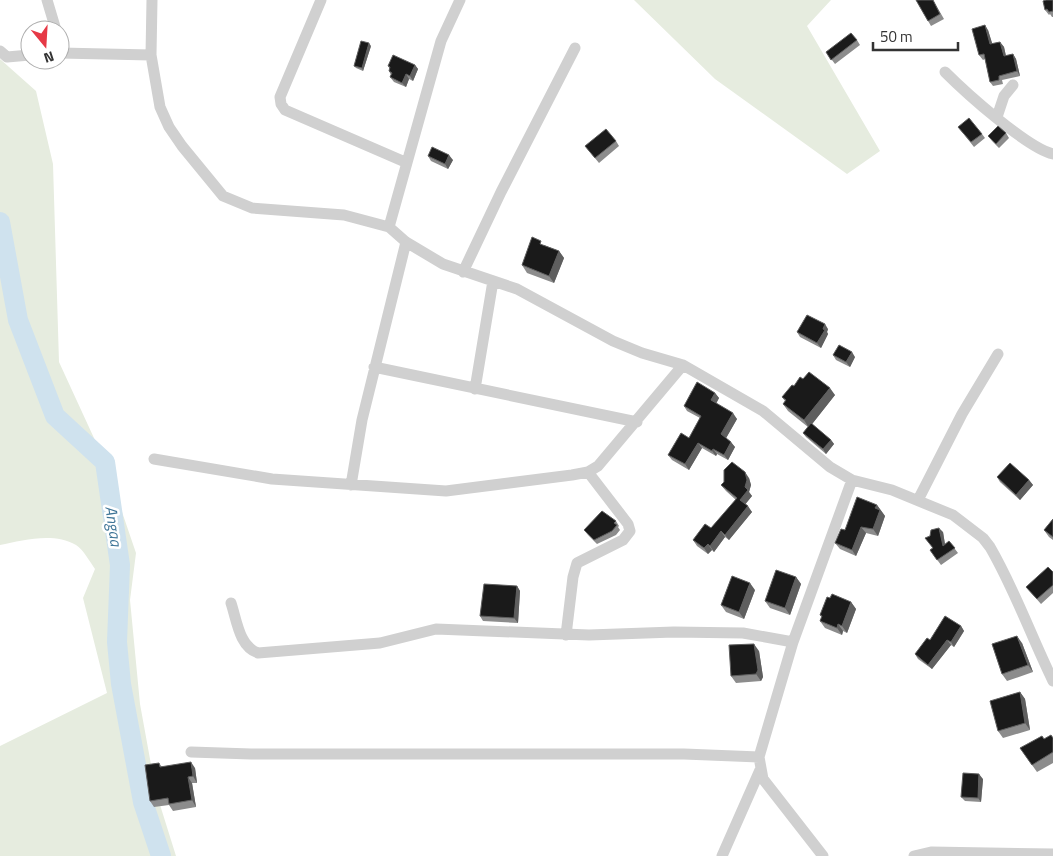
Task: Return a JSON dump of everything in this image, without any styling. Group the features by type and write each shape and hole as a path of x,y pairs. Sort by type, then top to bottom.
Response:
{"street":[{"path":"47,0 53,20"},
{"path":"152,0 151,55 160,107 164,118 182,146 223,196 252,208 344,215 389,227 406,242 443,264 517,289 613,341 642,353 683,365 763,411 830,467 852,480 918,500 952,515 983,538 990,547 1015,594 1053,681"},
{"path":"321,0 280,97 281,104 286,110 405,162"},
{"path":"389,227 405,162 441,41 460,0"},
{"path":"463,272 501,192 575,48"},
{"path":"70,50 151,55"},
{"path":"0,51 7,57 20,56"},
{"path":"945,72 1036,148 1053,154"},
{"path":"997,117 1004,96 1013,85"},
{"path":"351,485 362,420 406,242"},
{"path":"475,390 493,281"},
{"path":"918,500 962,414 998,354"},
{"path":"154,459 272,479 446,491 543,480 588,472 598,466 637,422 683,365"},
{"path":"374,367 475,390 637,422"},
{"path":"566,634 573,577 577,563 623,540 630,531 628,524 588,472"},
{"path":"823,856 770,789 760,770 759,757 793,642 852,480"},
{"path":"231,603 244,642 250,650 258,653 380,643 436,628 566,634 743,633 793,642"},
{"path":"191,752 271,754 684,754 759,757"},
{"path":"722,856 760,770"},
{"path":"914,856 932,852 1053,854"}],"shaded area":[{"path":"634,0 831,0 807,26 880,151 847,174 715,79"},
{"path":"0,59 36,91 53,164 59,362 105,462 136,553 130,600 140,704 156,792 176,856 0,856 0,746 107,693 83,598 95,569 81,549 67,541 48,538 0,545"}],"building":[{"path":"916,0 933,0 940,14 928,21"},
{"path":"1053,0 1053,11 1045,10 1043,1"},
{"path":"985,25 990,44 1000,42 1004,56 1013,54 1017,71 999,76 999,80 990,82 984,54 979,55 972,29"},
{"path":"851,33 857,40 831,60 826,52"},
{"path":"361,41 369,43 362,68 354,66"},
{"path":"393,55 415,65 410,76 406,74 402,83 390,77 392,73 389,71 390,67 388,66"},
{"path":"969,118 982,134 971,142 958,127"},
{"path":"998,126 1006,133 996,144 988,136"},
{"path":"606,129 616,141 595,158 585,146"},
{"path":"432,147 449,155 445,164 428,156"},
{"path":"532,237 541,241 540,244 559,251 549,276 522,265"},
{"path":"807,315 825,324 823,329 825,330 817,343 797,332"},
{"path":"839,345 852,352 846,362 833,355"},
{"path":"809,372 830,388 804,420 783,404 786,400 782,397 792,385 794,386 800,377 803,379"},
{"path":"697,382 715,393 711,400 733,413 721,434 731,442 724,455 698,443 685,464 668,455 681,433 689,438 701,416 684,406"},
{"path":"811,423 831,440 823,449 803,433"},
{"path":"732,462 745,472 747,480 745,487 748,490 740,500 748,506 725,535 721,531 710,546 708,544 704,548 693,540 705,524 711,528 737,498 721,485 724,482 724,470"},
{"path":"1010,463 1029,480 1016,495 997,477"},
{"path":"857,497 877,505 875,508 880,510 873,529 861,527 852,550 835,543 841,529 845,530"},
{"path":"602,511 616,521 614,523 617,525 612,531 594,540 584,530"},
{"path":"1053,519 1053,537 1044,530"},
{"path":"939,528 943,546 949,541 955,548 937,560 930,550 933,548 925,538 930,536 931,530"},
{"path":"1048,567 1053,572 1053,585 1037,599 1026,587"},
{"path":"776,570 796,577 785,608 765,601"},
{"path":"732,576 750,583 739,612 721,605"},
{"path":"484,584 517,586 514,618 480,616"},
{"path":"832,594 851,602 842,626 838,624 837,628 820,621 822,616 820,615 827,597 830,598"},
{"path":"945,616 961,626 951,642 947,640 928,665 915,654 927,638 930,640"},
{"path":"1017,636 1028,665 1002,674 992,644"},
{"path":"754,644 758,670 756,674 731,676 729,645"},
{"path":"1020,692 1025,723 998,731 990,701"},
{"path":"1051,735 1053,738 1053,752 1032,765 1020,748 1042,736 1044,739"},
{"path":"191,762 193,776 188,777 192,800 169,804 168,798 150,801 145,765 159,763 160,767"},
{"path":"963,773 979,774 978,798 961,797"}],"waterway":[{"name":"Angaa","path":"0,222 18,320 55,416 105,462 120,565 117,642 121,684 143,802 161,856"}]}
